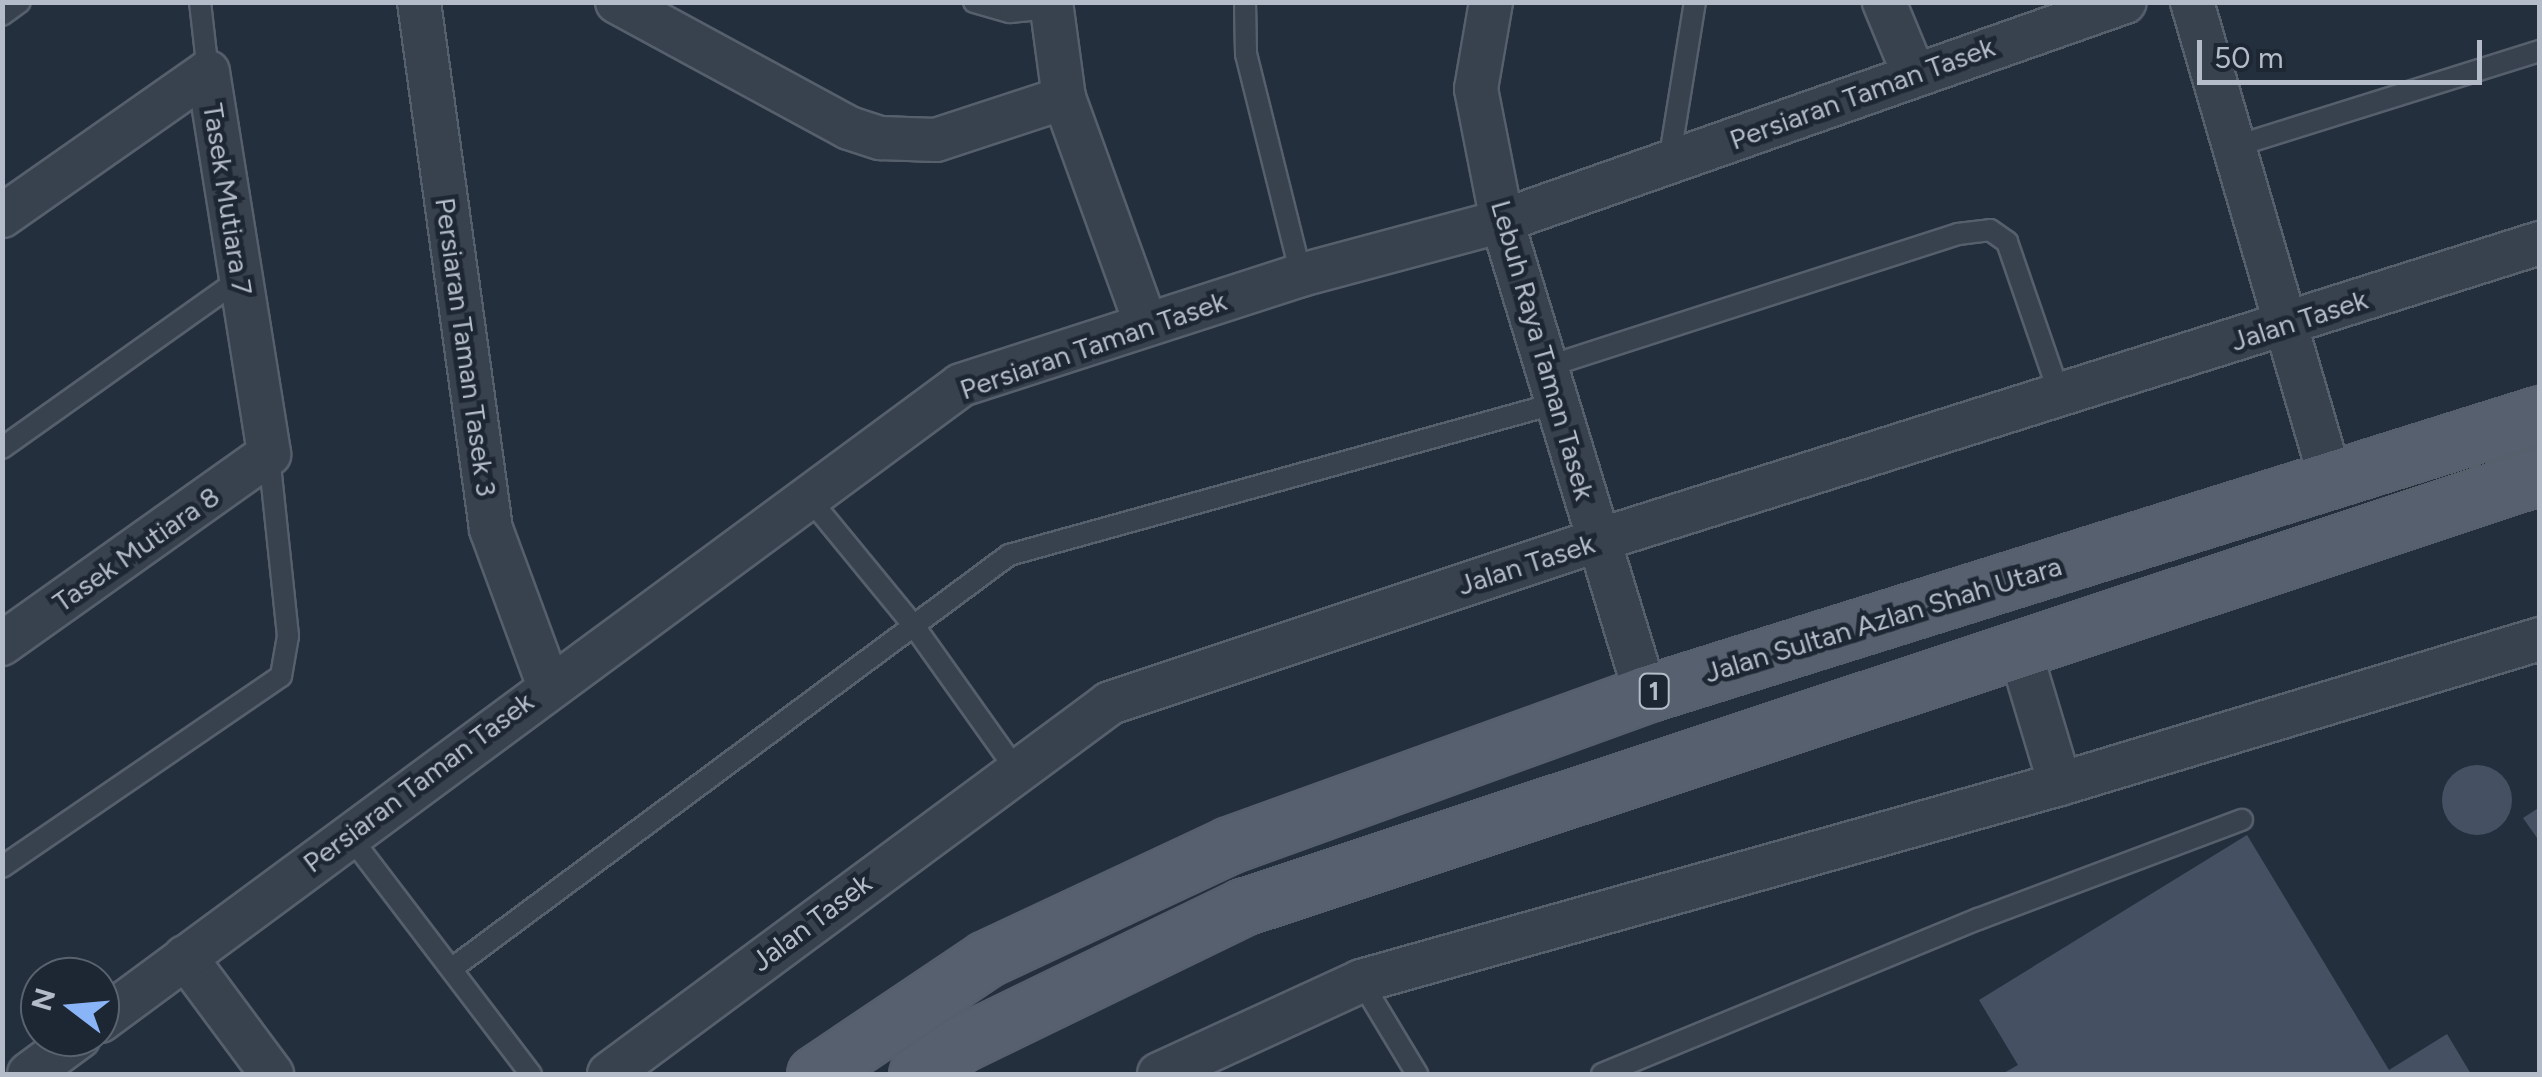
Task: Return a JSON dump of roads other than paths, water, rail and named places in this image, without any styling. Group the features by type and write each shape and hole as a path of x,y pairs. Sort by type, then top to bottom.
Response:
{"main road":[{"name":"Jalan Sultan Azlan Shah Utara","path":"815,1074 986,959 1229,845 1646,694 2540,414"},
{"path":"916,1074 961,1044 1243,907 2540,476"}],"street":[{"name":"Persiaran Taman Tasek 3","path":"419,2 491,529 548,684"},
{"path":"617,2 849,128 880,138 936,140 1064,98"},
{"name":"Lebuh Raya Taman Tasek","path":"1491,2 1476,89 1502,221 1646,694"},
{"path":"1884,2 1913,72"},
{"name":"Persiaran Taman Tasek","path":"120,1006 548,684 961,385 1300,275 1502,221 1913,72 2124,2"},
{"path":"2192,2 2331,480"},
{"path":"1051,5 1064,98 1146,324"},
{"name":"Tasek Mutiara 7","path":"2,216 208,72 269,454"},
{"name":"Jalan Tasek","path":"609,1074 1015,768 1110,703 1599,540 2540,243"},
{"name":"Tasek Mutiara 8","path":"2,644 269,454"},
{"path":"1159,1074 1360,981 2060,784 2540,638"},
{"path":"2020,650 2060,784"},
{"path":"185,957 272,1074"},
{"path":"29,1074 52,1057"}],"lane":[{"path":"2,15 20,2"},
{"path":"200,2 208,72"},
{"path":"974,2 1010,12 1051,5"},
{"path":"1246,2 1246,54 1300,275"},
{"path":"1669,162 1695,2"},
{"path":"2233,147 2540,51"},
{"path":"454,967 1009,555 1552,385 1958,234 1990,230 2007,242 2060,396"},
{"path":"2,448 241,278"},
{"path":"2,868 281,676 288,648 269,454"},
{"path":"808,497 914,626 1015,768"},
{"path":"1602,1074 1978,919 2242,820"},
{"path":"348,834 454,967 532,1074"},
{"path":"1360,981 1417,1074"}]}
